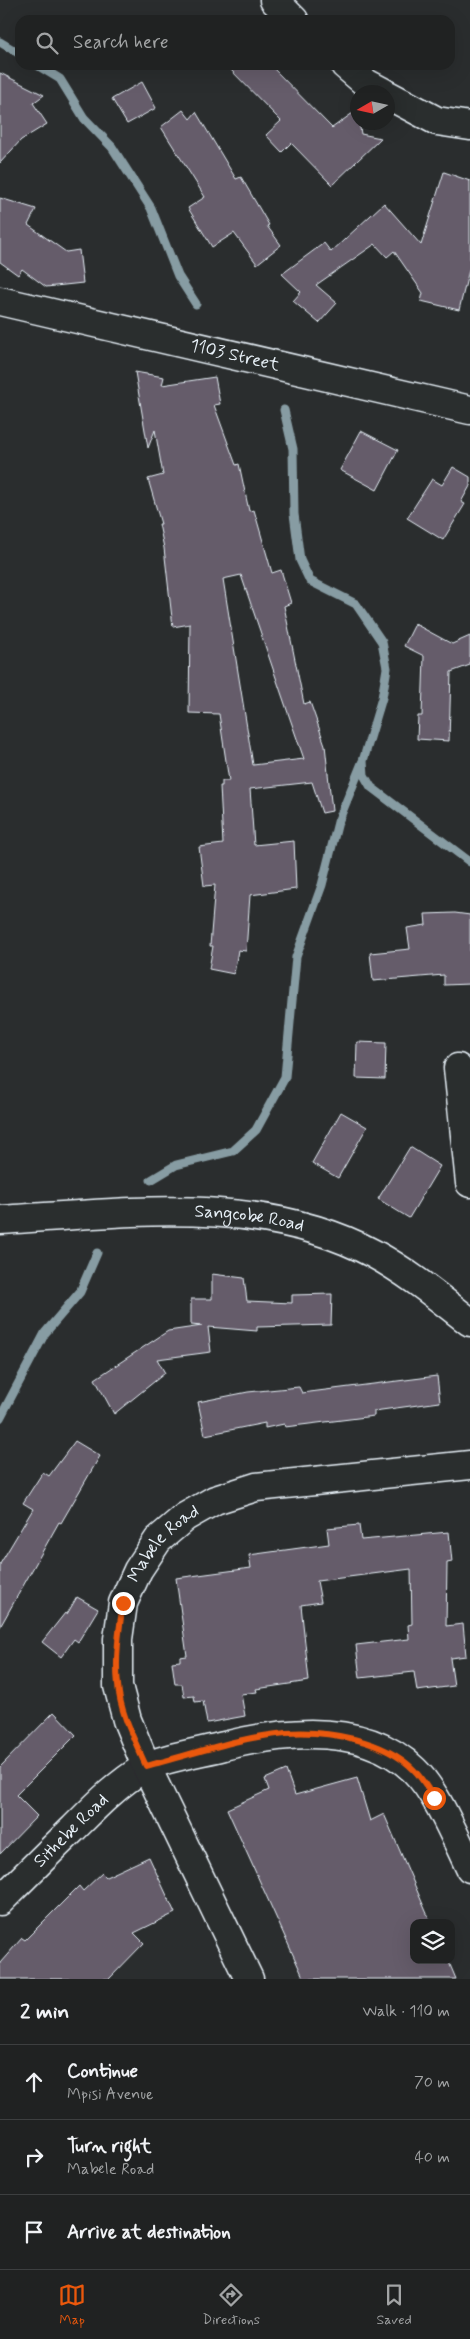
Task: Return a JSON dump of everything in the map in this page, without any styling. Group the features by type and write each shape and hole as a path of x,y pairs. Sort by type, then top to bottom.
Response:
{"street":[{"path":"274,0 289,15"},
{"path":"351,70 370,85"},
{"path":"395,99 437,121 470,126"},
{"name":"1103 Street","path":"0,301 470,410"},
{"path":"458,1068 470,1183"},
{"name":"Sangcobe Road","path":"0,1220 153,1211 226,1214 276,1220 326,1233 374,1254 419,1282 470,1322"},
{"name":"Mabele Road","path":"249,1979 146,1766 126,1720 118,1686 118,1639 123,1603 138,1570 158,1540 185,1517 208,1505 256,1487 470,1465"},
{"path":"146,1766 245,1741 287,1733 328,1735 363,1741 386,1750 414,1770 443,1814 470,1868"},
{"name":"Sithebe Road","path":"0,1901 99,1803 146,1766"}],"building":[{"path":"231,70 275,70 332,128 350,115 350,130 360,130 361,134 381,138 332,185 291,143 282,152 266,135 281,121"},
{"path":"0,73 44,95 33,103 47,124 21,140 0,163"},
{"path":"142,82 156,108 127,124 112,99"},
{"path":"183,110 190,119 196,112 236,179 241,177 269,225 267,226 281,245 257,264 234,233 212,247 188,208 205,197 161,127"},
{"path":"444,172 470,181 470,266 459,310 421,301 423,293 394,251 387,257 375,244 316,285 337,303 319,323 293,301 301,292 282,274 324,243 331,252 384,203 421,245"},
{"path":"0,198 36,209 28,225 66,252 79,250 83,283 46,287 22,269 18,275 0,262"},
{"path":"135,372 164,377 162,385 215,377 220,404 214,405 236,465 239,464 249,511 254,510 272,573 281,570 291,603 284,606 304,704 310,702 325,745 332,811 322,813 312,782 250,789 254,845 294,841 296,889 250,895 246,951 238,950 234,974 209,969 213,946 210,946 215,885 204,886 199,847 223,844 220,786 222,786 222,781 229,781 219,714 189,713 190,624 173,627 164,548 159,524 161,524 148,479 163,475 155,430 148,448","holes":["241,575 304,759 253,765 223,579"]},
{"path":"361,431 398,450 377,490 340,470"},
{"path":"453,467 470,477 470,486 461,502 465,504 443,540 407,518 432,479 442,485"},
{"path":"415,624 452,644 470,636 470,665 451,672 449,741 417,739 418,716 422,716 424,656 404,646"},
{"path":"455,913 470,915 470,984 444,985 444,975 373,981 370,953 410,949 407,928 426,925 425,914"},
{"path":"357,1042 386,1043 385,1079 356,1078"},
{"path":"341,1112 367,1127 338,1178 312,1163"},
{"path":"410,1147 440,1166 409,1218 378,1199"},
{"path":"212,1274 244,1278 247,1301 292,1303 292,1295 332,1294 331,1325 257,1327 257,1331 208,1327 211,1352 157,1359 165,1373 114,1414 95,1379 168,1331 202,1326 191,1325 191,1299 212,1299"},
{"path":"437,1376 440,1402 374,1411 374,1416 285,1427 284,1424 265,1428 265,1423 205,1435 198,1402 248,1392 299,1387 302,1393"},
{"path":"75,1441 100,1456 61,1523 59,1522 0,1627 0,1564 33,1509 23,1503 43,1472 49,1476"},
{"path":"359,1525 361,1540 449,1532 452,1562 447,1563 446,1626 463,1624 466,1656 450,1658 454,1686 417,1691 414,1672 360,1678 356,1645 409,1639 408,1625 412,1624 411,1569 317,1581 321,1602 301,1605 309,1681 256,1689 257,1692 241,1694 245,1716 207,1723 203,1701 195,1702 194,1696 184,1697 182,1684 175,1684 172,1662 180,1661 180,1657 187,1656 176,1578 251,1568 249,1555 329,1544 327,1528"},
{"path":"77,1597 98,1609 78,1642 74,1639 61,1657 42,1642 65,1613 67,1614"},
{"path":"54,1712 76,1735 16,1795 37,1816 0,1854 0,1767"},
{"path":"286,1770 295,1795 357,1778 370,1821 384,1814 429,1919 410,1919 410,1964 450,1964 456,1979 304,1979 227,1809 269,1790 265,1779"},
{"path":"149,1857 175,1913 134,1933 144,1943 109,1979 0,1979 0,1963 22,1938 25,1940 79,1886 83,1891 102,1873 106,1877"}],"waterway":[{"path":"0,42 15,51"},
{"path":"45,70 60,79 84,118 112,147 151,208 178,276 196,304"},
{"path":"284,410 293,449 294,514 300,560 310,581 356,604 382,642 387,668 382,698 363,761 364,775 371,787 470,862"},
{"path":"151,1180 176,1165 233,1151 256,1130 285,1077 296,957 322,885 338,822 362,763"},
{"path":"0,1418 45,1333 80,1292 97,1253"}],"route":[{"path":"123,1603 118,1639 118,1686 126,1720 146,1766 245,1741 287,1733 328,1735 363,1741 386,1750 414,1770 434,1798"}]}
